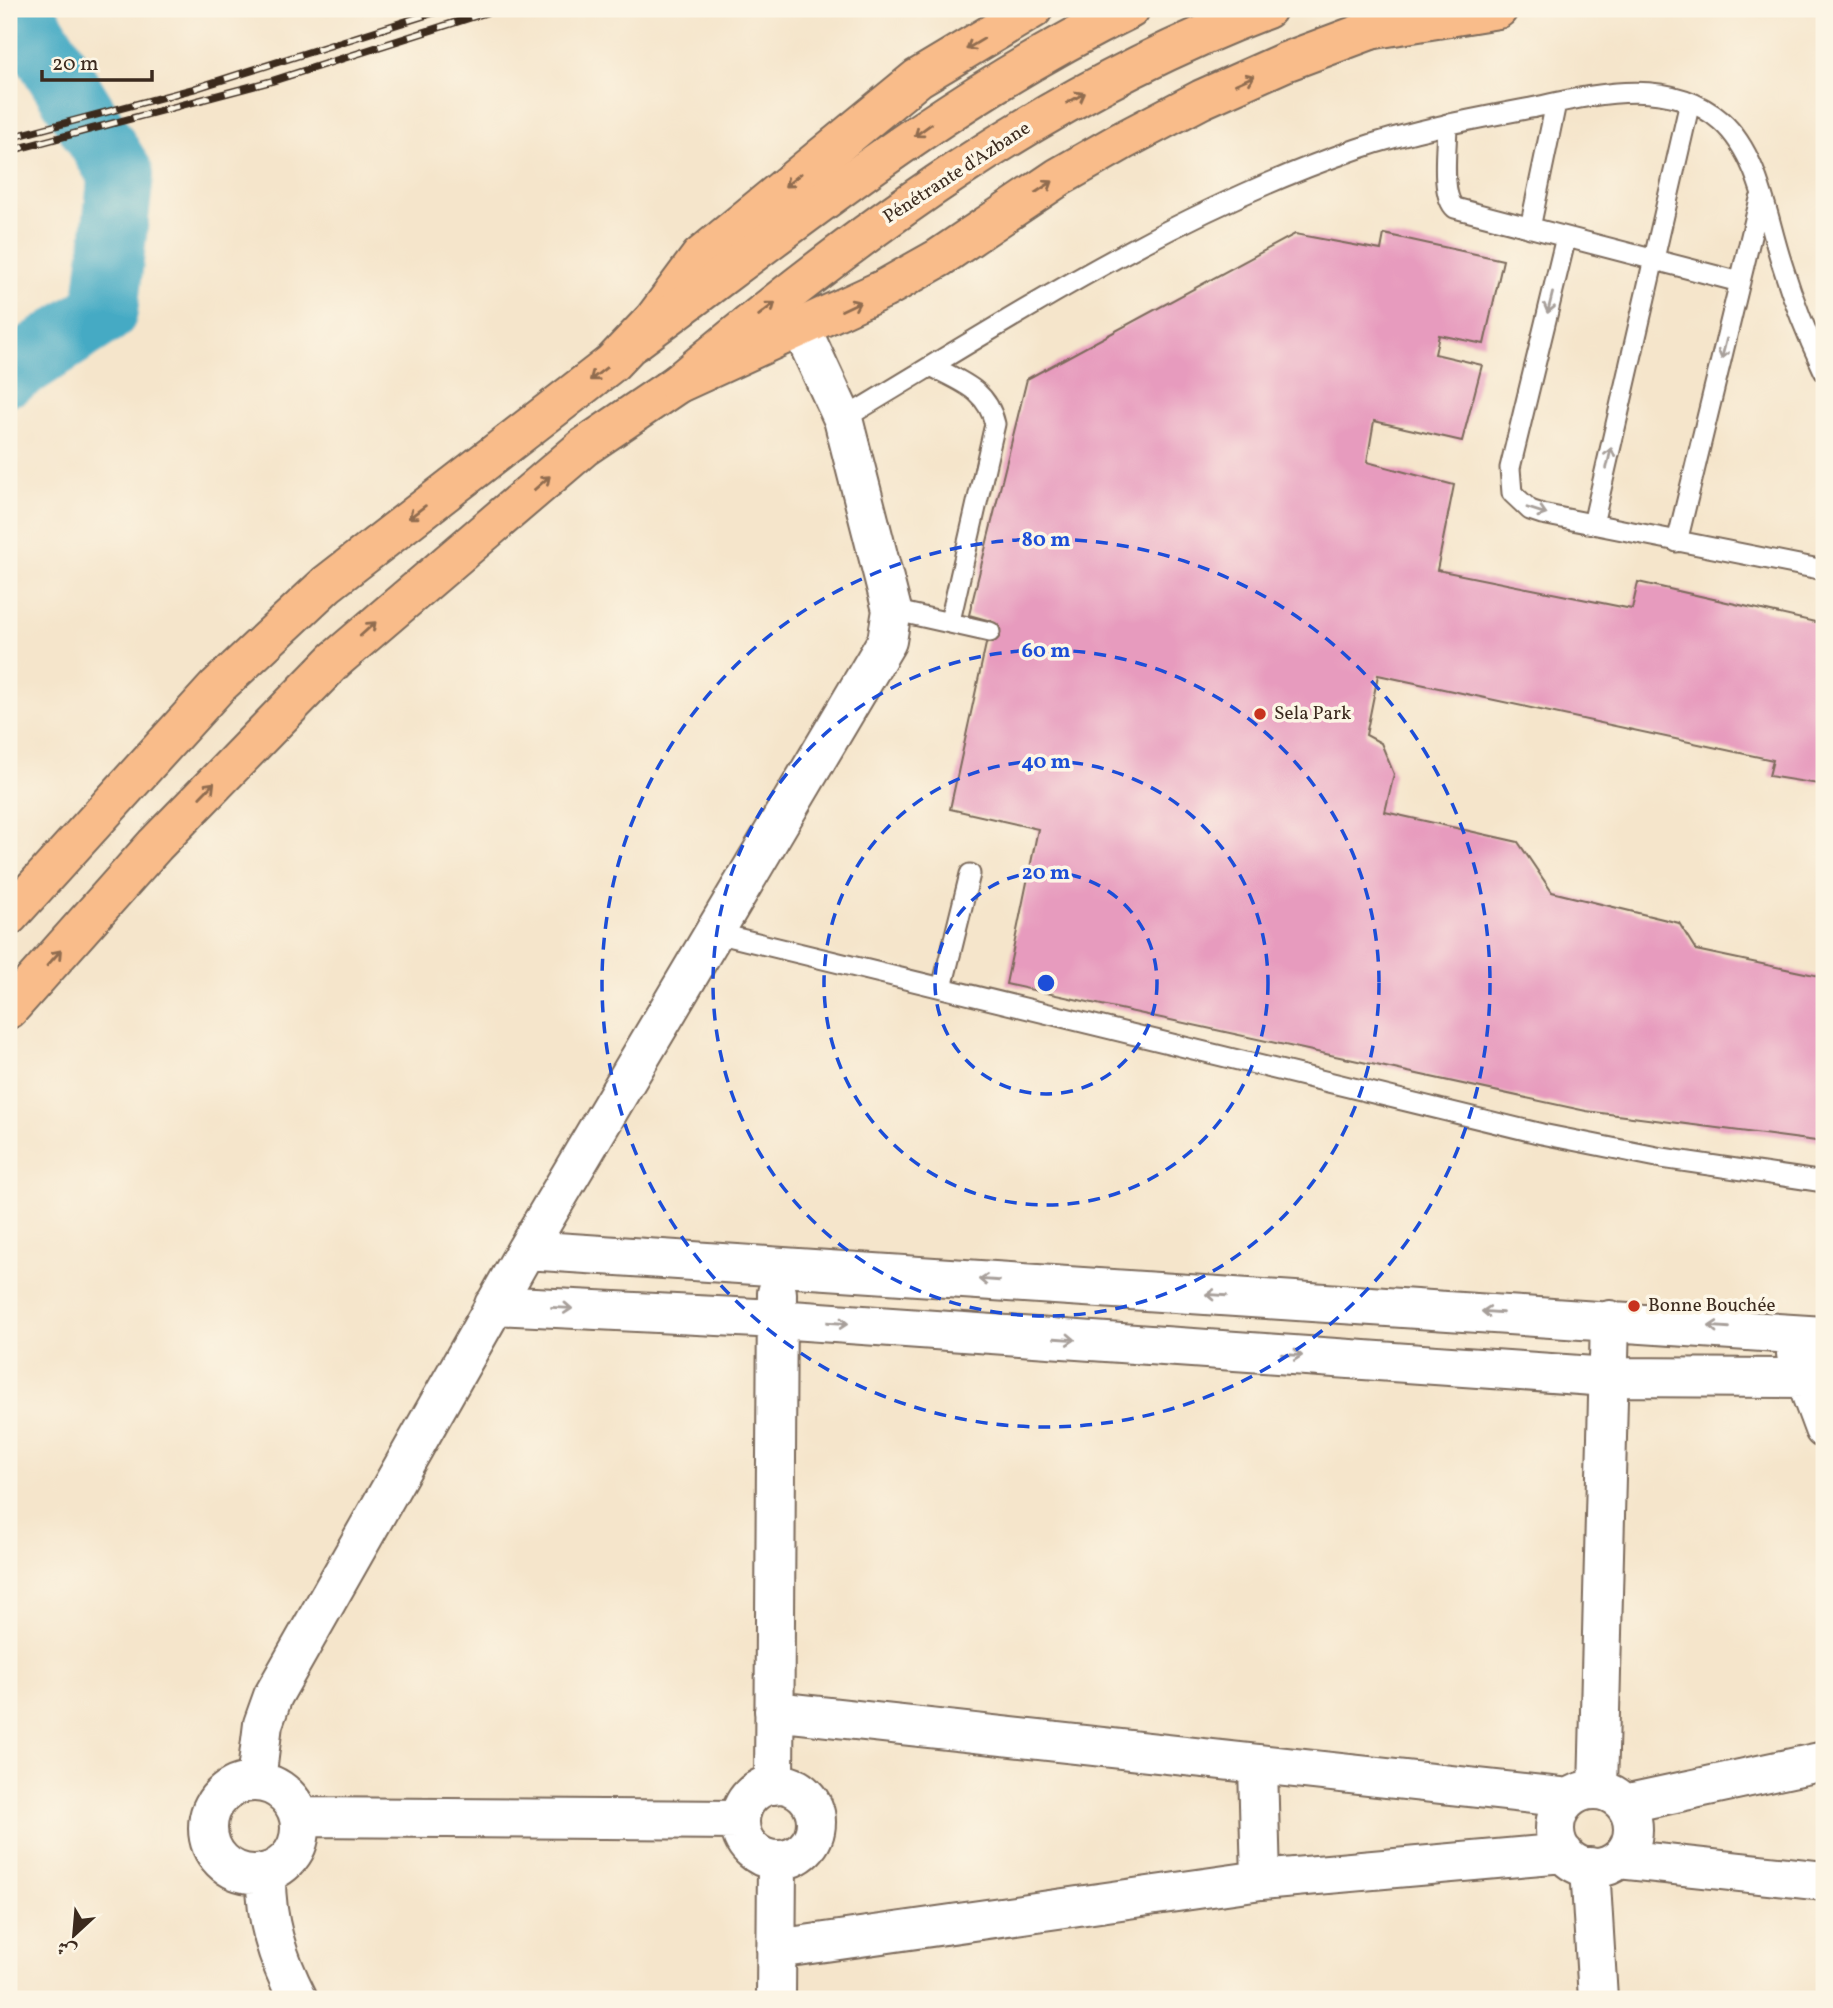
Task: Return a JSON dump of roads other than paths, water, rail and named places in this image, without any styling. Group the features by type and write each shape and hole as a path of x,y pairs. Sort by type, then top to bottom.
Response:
{"main road":[{"path":"634,342 700,257 730,231 918,78 1033,9"},
{"path":"9,916 217,687 274,631 373,545 612,363 634,342 954,107 1024,65 1130,9"},
{"name":"Pénétrante d'Azbane","path":"677,384 812,274 940,181 1040,118 1142,61 1267,9"},
{"path":"9,1009 155,845 335,660 584,447 677,384 801,328 917,271 1059,177 1202,99 1369,30 1429,9"},
{"path":"1369,30 1498,9"}],"street":[{"path":"257,1781 263,1724 273,1696 494,1305 712,932 883,648 892,626 892,610 843,419 801,328"},
{"path":"526,1250 1806,1334 1824,1429"},
{"path":"774,1784 777,1266"},
{"path":"494,1305 777,1319 1608,1377 1814,1374"},
{"path":"1597,1797 1610,1320"},
{"path":"774,1711 1258,1766 1597,1797 1631,1818 1633,1833 1629,1847 1591,1860 1556,1840 1555,1825 1559,1810 1597,1797 1824,1761"},
{"path":"1258,1766 1261,1880"},
{"path":"257,1781 279,1788 296,1806 300,1817 299,1841 294,1852 277,1869 266,1873 252,1874 227,1866 211,1845 208,1832 212,1806 220,1795 243,1782 257,1781"},
{"path":"774,1784 790,1786 804,1793 813,1806 817,1822 814,1837 805,1850 792,1858 777,1860 762,1857 750,1848 742,1835 740,1820 751,1796 761,1788 774,1784"},
{"path":"300,1817 740,1820"},
{"path":"776,1999 777,1860"},
{"path":"1591,1860 1598,1999"},
{"path":"776,1949 1261,1880 1591,1860 1824,1881"},
{"path":"266,1873 269,1926 276,1952 298,1999"}],"lane":[{"path":"843,419 1126,252 1201,213 1277,180 1358,149 1447,124 1556,103 1643,93 1665,94 1690,102 1721,122 1735,137 1746,154 1804,326 1824,371"},
{"path":"1593,524 1690,102"},
{"path":"1530,228 1556,103"},
{"path":"1447,124 1446,190 1450,204 1461,211 1740,282"},
{"path":"1677,542 1761,197"},
{"path":"1566,237 1508,481 1512,493 1530,510 1824,570"},
{"path":"931,366 980,394 991,407 995,424 950,621"},
{"path":"892,610 990,632"},
{"path":"942,988 970,874"},
{"path":"712,932 1542,1134 1676,1160 1824,1182"}],"waterway":[{"path":"9,373 105,311 121,175 19,9"}],"railway":[{"path":"9,138 193,89 445,9"},
{"path":"9,151 272,81 497,9"}],"place":[{"name":"Sela Park","path":"1260,714"},
{"name":"Bonne Bouchée","path":"1634,1306"}]}
